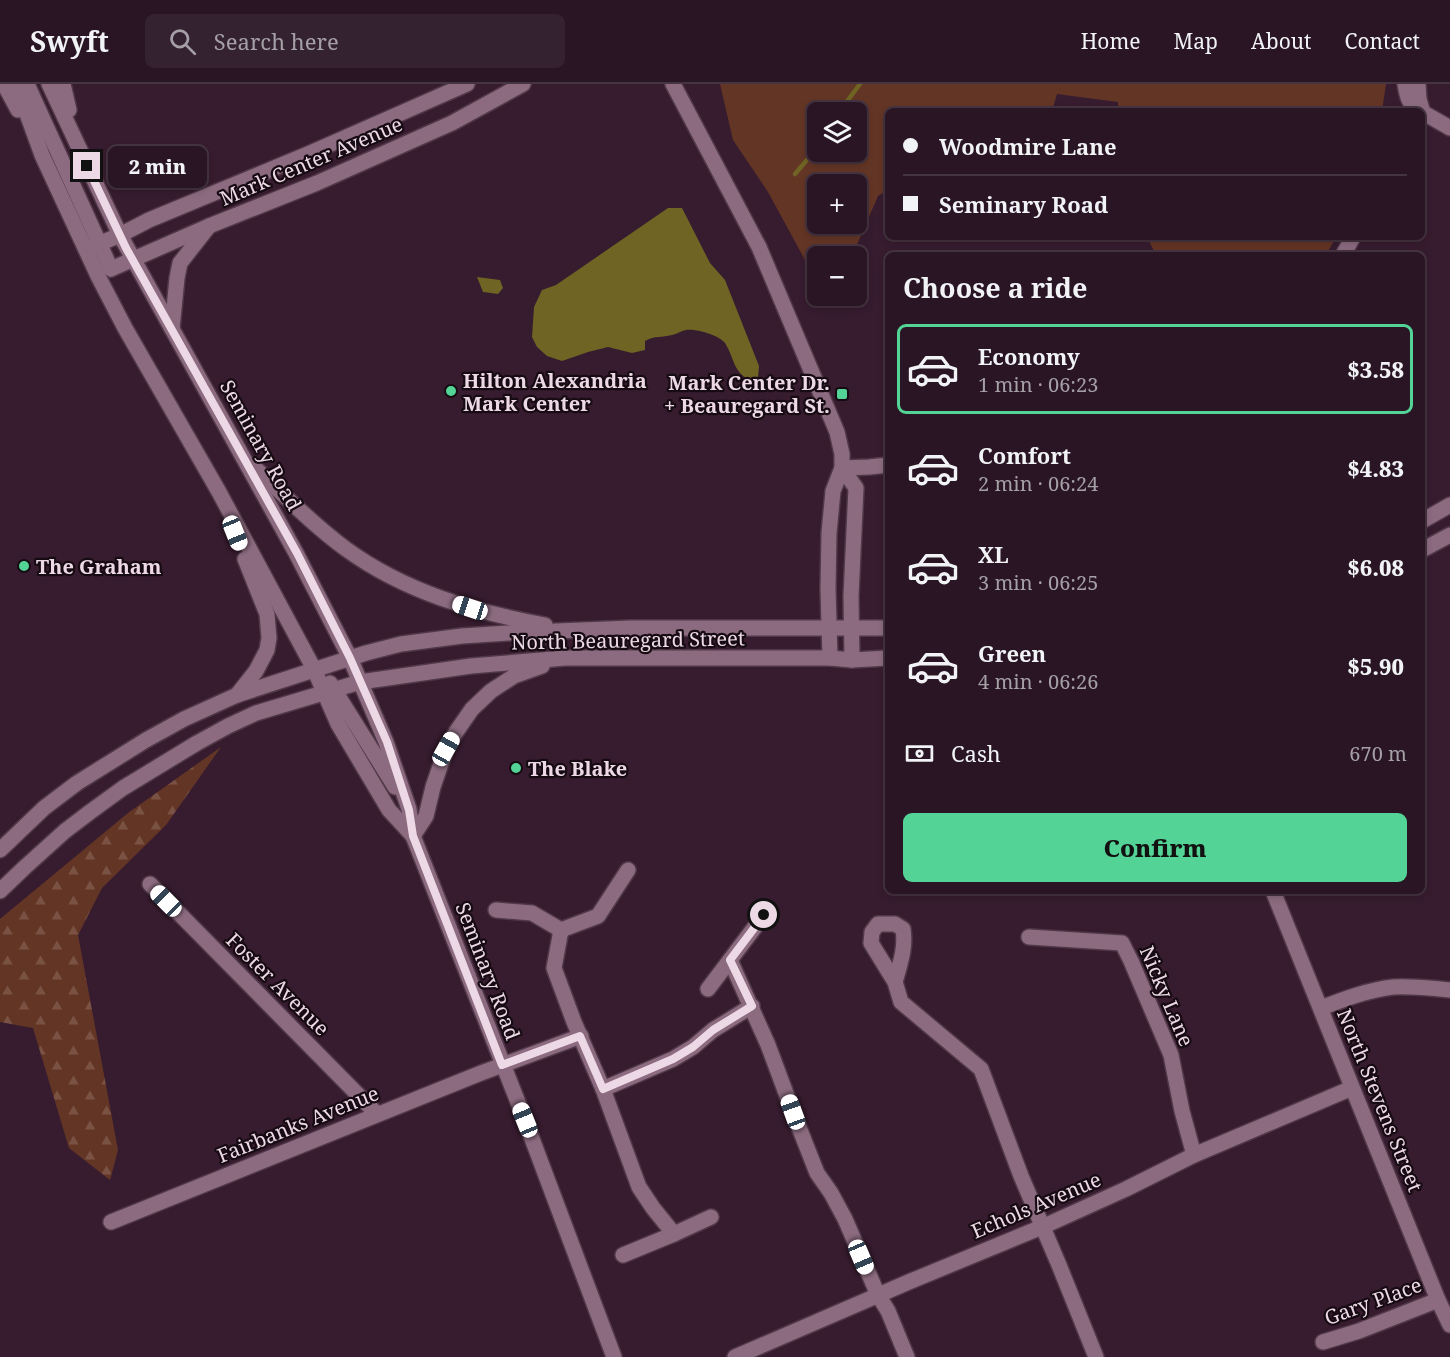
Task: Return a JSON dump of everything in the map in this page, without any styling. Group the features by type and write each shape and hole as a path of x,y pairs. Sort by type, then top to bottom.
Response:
{"street":[{"path":"4,84 42,155"},
{"name":"Seminary Road","path":"16,84 42,155 93,247 98,276 125,328 219,492 314,669 329,691 338,724 389,810 413,836"},
{"path":"27,84 93,247"},
{"name":"Seminary Road","path":"49,84 133,260 297,553 350,658 387,742 409,810 413,836 578,1258 614,1357"},
{"path":"63,84 79,148"},
{"name":"Mark Center Avenue","path":"467,84 318,150 149,220 93,247 111,269 317,183 441,128 523,84"},
{"path":"673,84 759,247 837,432 842,454 842,468 833,491 829,533 830,658"},
{"path":"1405,84 1406,93 1414,108"},
{"path":"1418,84 1421,108"},
{"path":"1425,115 1450,128"},
{"path":"172,329 180,263 210,226"},
{"path":"244,458 345,549 378,570 437,598 470,608 572,630"},
{"path":"842,468 885,465"},
{"path":"842,468 856,488 851,596 852,660"},
{"path":"219,492 267,614 270,629 267,650 256,671 237,695"},
{"path":"1425,519 1450,505"},
{"path":"1425,548 1450,535"},
{"name":"North Beauregard Street","path":"0,850 44,808 77,783 184,719 237,695 314,669 400,644 462,636 572,630 885,628"},
{"path":"413,836 426,816 446,749 472,710 492,691 514,676 565,658"},
{"name":"North Beauregard Street","path":"0,891 65,831 123,788 197,742 256,713 360,682 471,666 565,658 830,658 852,660 885,658"},
{"path":"329,691 409,810"},
{"path":"561,930 598,916 628,870"},
{"name":"Foster Avenue","path":"150,884 377,1114"},
{"name":"North Stevens Street","path":"1274,894 1450,1325"},
{"path":"496,910 532,912 561,930"},
{"path":"708,989 764,915"},
{"path":"561,930 554,968 603,1089 639,1187 674,1234"},
{"name":"Nicky Lane","path":"1029,937 1122,943 1171,1054 1182,1111 1194,1155"},
{"path":"730,960 752,1006 818,1173 845,1219 907,1357"},
{"path":"895,982 901,1002 981,1069 1021,1176 1096,1357"},
{"path":"1321,1008 1345,999 1393,987 1450,990"},
{"path":"603,1089 673,1059 752,1006"},
{"name":"Fairbanks Avenue","path":"111,1222 377,1114 580,1036"},
{"name":"Echols Avenue","path":"735,1357 1042,1227 1194,1155 1352,1088"},
{"path":"623,1255 711,1217"},
{"name":"Gary Place","path":"1323,1342 1359,1331 1438,1300"}],"green space":[{"path":"720,84 1386,84 1382,108 1118,108 1118,102 1057,94 1053,108 885,108 885,192 878,196 867,221 867,174 807,174 807,234 862,234 856,246 807,246 807,264 768,192 733,140"},
{"path":"1148,240 1334,240 1328,252 1154,252"},
{"path":"221,747 166,825 102,888 78,935 118,1150 110,1180 69,1148 33,1028 0,1022 0,919 128,813"}],"shaded area":[{"path":"668,208 682,208 710,263 725,280 759,366 758,378 750,381 740,373 722,340 695,330 649,339 645,341 645,350 632,353 608,347 562,361 547,356 537,347 532,337 534,307 542,290 556,285"},
{"path":"477,277 500,280 503,288 498,294 483,292"}],"waterway":[{"path":"846,102 860,84"},
{"path":"795,174 807,160"}],"place":[{"name":"Hilton Alexandria Mark Center","path":"451,391"},
{"name":"Mark Center Dr. + Beauregard St.","path":"842,394"},
{"name":"The Graham","path":"24,566"},
{"name":"The Blake","path":"516,768"}],"route":[{"path":"87,166 126,248 297,553 350,658 387,742 409,810 413,836 502,1065 580,1036 603,1089 673,1059 752,1006 730,960 764,915"}]}
